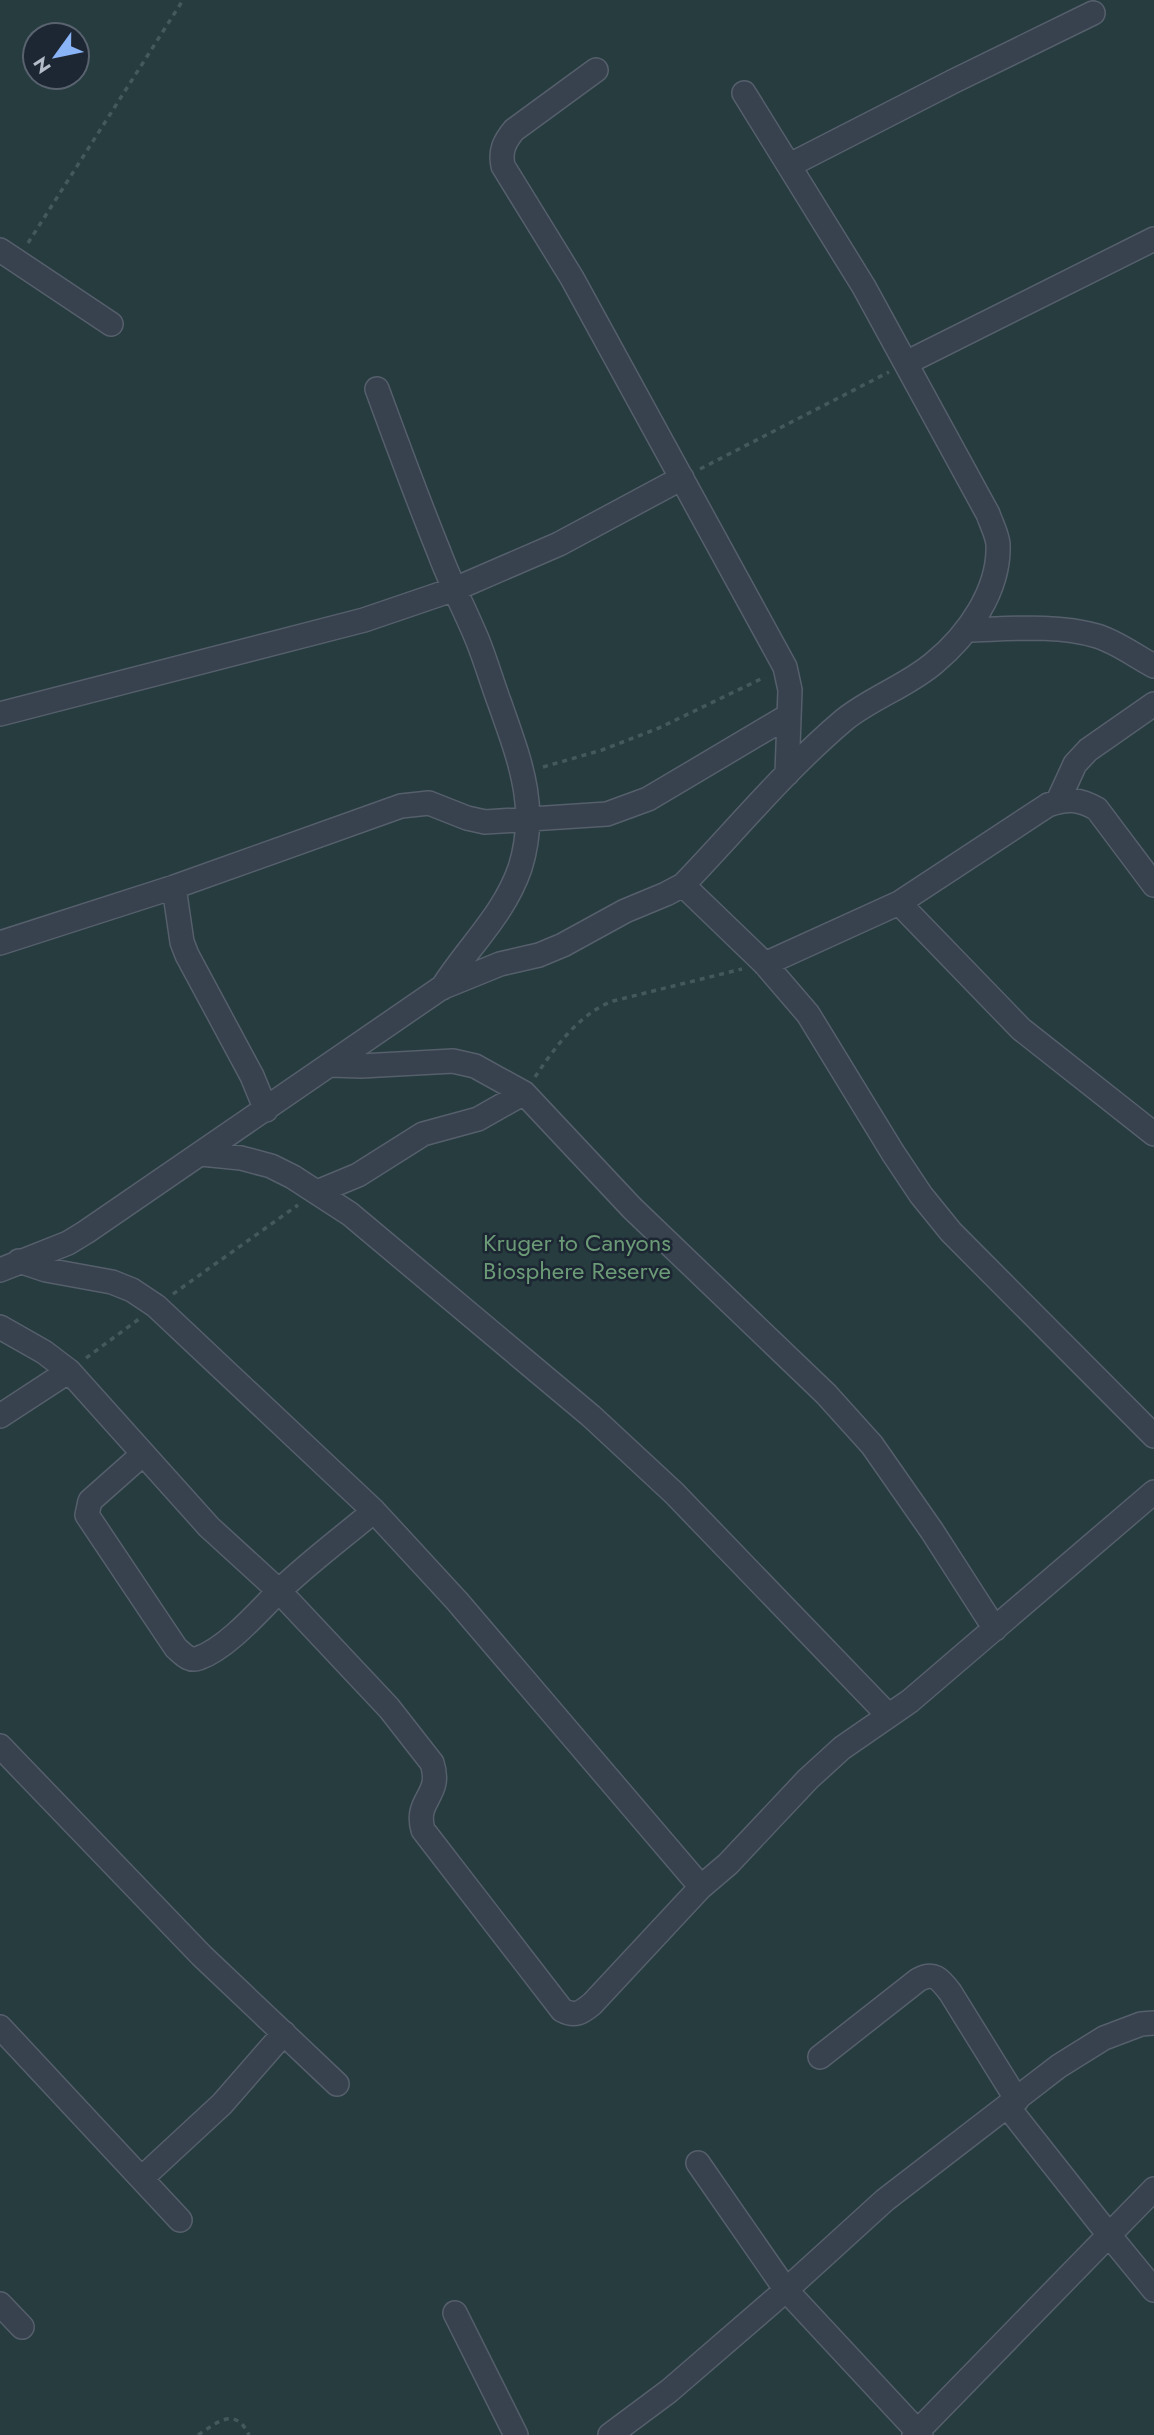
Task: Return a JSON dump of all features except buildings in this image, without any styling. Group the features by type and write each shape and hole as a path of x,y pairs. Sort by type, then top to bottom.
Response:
{"street":[{"path":"790,165 954,80 1093,13"},
{"path":"596,70 514,130 505,141 501,155 503,166 572,278 785,667 789,678 787,774"},
{"path":"9,1266 86,1232 442,988 500,964 539,955 563,945 625,911 683,885 787,774 846,719 933,664 967,630 987,597 996,567 998,542 982,502 864,287 744,93"},
{"path":"906,363 1154,239"},
{"path":"9,255 111,324"},
{"path":"377,389 439,554 478,641 524,772 529,820 520,868 492,922 454,968 442,988"},
{"path":"0,714 364,620 455,589 559,544 682,478"},
{"path":"967,630 1054,629 1096,636 1154,666"},
{"path":"1058,801 1075,764 1088,750 1154,704"},
{"path":"0,943 174,887 401,806 429,803 485,822 607,814 625,809 694,774 788,716"},
{"path":"765,964 899,903 1058,801 1072,799 1097,809 1154,885"},
{"path":"683,885 765,964 808,1014 893,1153 936,1214 1154,1436"},
{"path":"174,887 182,942 187,955 252,1076 266,1110"},
{"path":"899,903 1021,1029 1154,1134"},
{"path":"331,1065 453,1061 475,1066 524,1093 632,1208 779,1348 872,1445 995,1629"},
{"path":"317,1192 358,1175 423,1134 478,1119 524,1093"},
{"path":"201,1154 257,1161 293,1177 368,1228 591,1416 674,1493 888,1716"},
{"path":"9,1266 112,1282 132,1290 156,1306 374,1511 457,1601 702,1887"},
{"path":"0,1327 44,1352 69,1371 209,1527 279,1591 389,1708 432,1763 436,1781 422,1807 420,1820 423,1830 562,2010 570,2014 576,2014 592,2004 702,1887 842,1748 910,1701 1154,1492"},
{"path":"0,1416 69,1371"},
{"path":"143,1454 90,1501 87,1515 176,1648 186,1657 198,1659 240,1629 279,1591 374,1511"},
{"path":"0,1746 202,1956 337,2084"},
{"path":"820,2057 918,1980 926,1975 934,1975 940,1979 1013,2103 1109,2235 1154,2290"},
{"path":"0,2027 180,2220"},
{"path":"610,2435 669,2391 885,2200 1059,2066 1104,2038 1150,2028"},
{"path":"142,2178 222,2104 284,2033"},
{"path":"698,2163 786,2290 918,2434 1154,2189"},
{"path":"0,2304 22,2327"},
{"path":"455,2314 516,2435"}],"path":[{"path":"9,255 183,0"},
{"path":"682,478 906,363"},
{"path":"524,772 602,750 647,732 785,667"},
{"path":"524,1093 545,1061 577,1024 597,1007 667,986 765,964"},
{"path":"69,1371 317,1192"},
{"path":"198,2435 227,2418 235,2418 242,2423 249,2435"}],"green space":[{"name":"Kruger to Canyons Biosphere Reserve","path":"0,0 1154,0 1154,2435 0,2435"}]}
